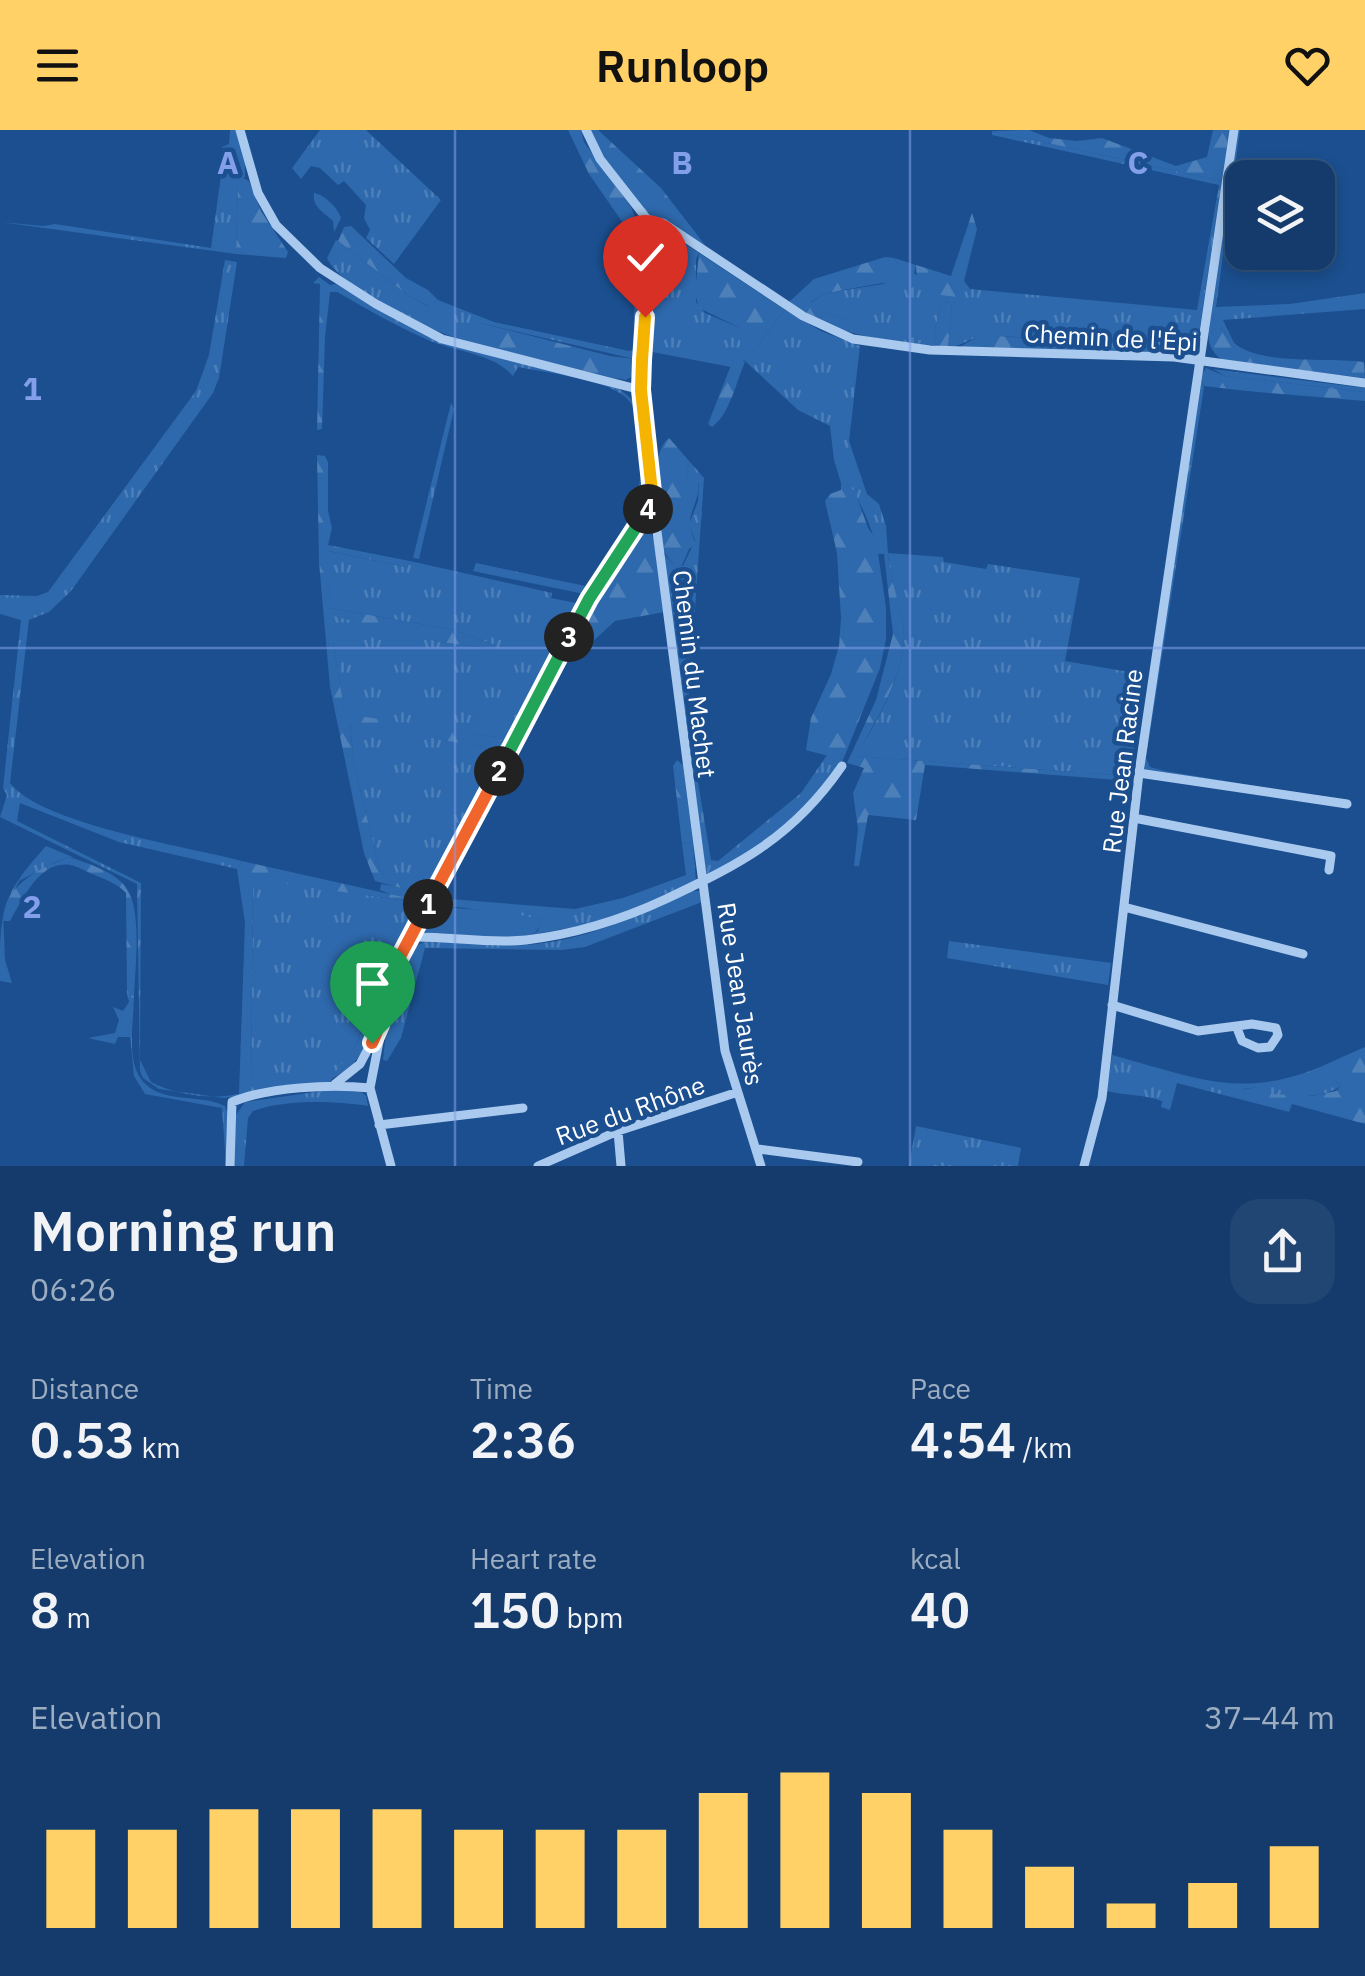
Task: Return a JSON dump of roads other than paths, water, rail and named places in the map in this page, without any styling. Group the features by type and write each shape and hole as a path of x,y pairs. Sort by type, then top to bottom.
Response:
{"street":[{"path":"240,130 258,193 276,225 320,268 442,339 641,390"},
{"path":"586,130 600,158 648,219"},
{"name":"Rue Jean Racine","path":"1084,1166 1102,1098 1139,773 1234,130"},
{"name":"Chemin du Machet","path":"648,219 641,390 702,884"},
{"name":"Chemin de l'Épi","path":"648,219 663,224 803,316 854,340 930,350 1202,360 1365,384"},
{"path":"391,1166 370,1088 393,970 589,599 653,501"},
{"path":"411,937 505,942 600,926 702,884 761,849 799,820 842,766"},
{"path":"1139,773 1346,804"},
{"path":"1134,818 1331,856 1329,870"},
{"name":"Rue Jean Jaurès","path":"702,884 725,1052 761,1166"},
{"path":"1124,907 1303,954"},
{"path":"1112,1005 1198,1031 1237,1028"},
{"path":"335,1084 360,1064 380,1025"},
{"path":"230,1166 232,1102 250,1095 335,1084 370,1088"},
{"name":"Rue du Rhône","path":"538,1166 618,1131 736,1093"},
{"path":"378,1124 522,1108"},
{"path":"618,1131 621,1166"},
{"path":"758,1149 858,1162"}]}
